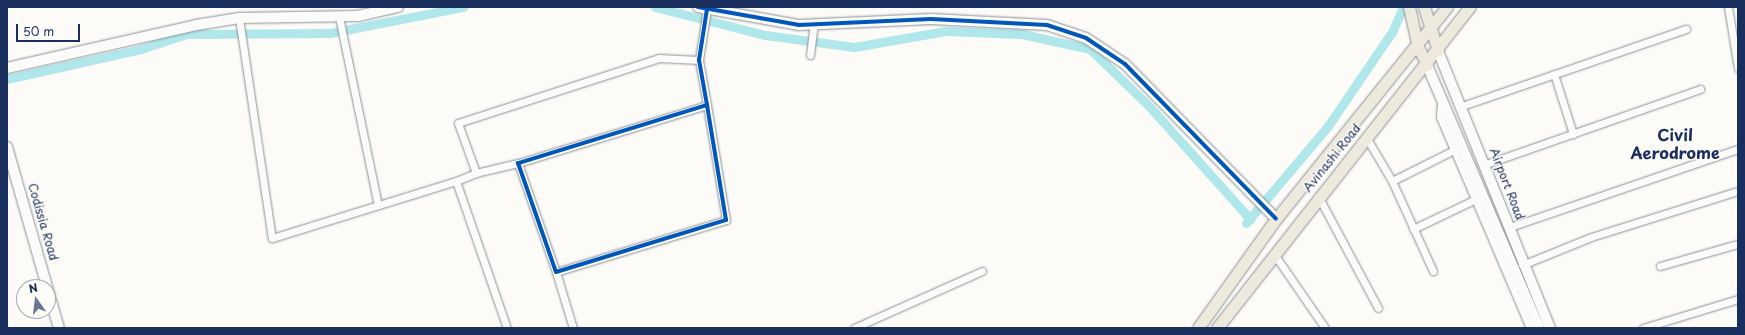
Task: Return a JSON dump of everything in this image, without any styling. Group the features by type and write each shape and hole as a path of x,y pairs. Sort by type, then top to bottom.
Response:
{"main road":[{"name":"Avinashi Road","path":"1198,328 1276,219 1418,48 1447,7"},
{"name":"Avinashi Road","path":"1217,328 1318,196 1438,51 1470,7"},
{"path":"1409,8 1418,48 1426,65"},
{"path":"1424,9 1438,51"}],"street":[{"path":"7,68 240,21 340,21 398,7"},
{"path":"1728,7 1738,68"},
{"path":"556,272 726,220 699,60 703,26 703,9 814,24 931,19 1046,25 1086,38 1124,64 1276,219"},
{"path":"240,21 272,238 456,181 476,173 518,163 706,105"},
{"path":"340,21 378,205"},
{"path":"810,51 814,24"},
{"path":"1462,106 1686,29"},
{"name":"Airport Road","path":"1438,51 1486,164 1510,227 1522,265 1550,328"},
{"path":"476,173 458,123 659,58 699,60"},
{"name":"Airport Road","path":"1426,65 1539,328"},
{"path":"1554,74 1573,134"},
{"path":"1486,164 1700,90"},
{"path":"1441,98 1440,117 1530,328"},
{"path":"1366,137 1392,181 1433,272"},
{"name":"Codissia Road","path":"7,147 59,328"},
{"path":"1510,227 1738,149"},
{"path":"1392,181 1454,150"},
{"path":"518,163 556,272 573,328"},
{"path":"456,181 507,328"},
{"path":"1522,265 1591,237 1738,191"},
{"path":"1318,196 1378,308"},
{"path":"1413,229 1476,199"},
{"path":"1660,266 1738,244"},
{"path":"1274,254 1325,328"},
{"path":"854,328 982,272"},
{"path":"1643,328 1704,306 1738,299"}],"waterway":[{"path":"7,79 141,49 187,34 330,33 463,7"},
{"path":"655,7 765,35 854,47 946,31 1022,34 1090,49 1149,106 1250,219"},
{"path":"1246,223 1328,126 1392,32 1403,7"}],"cycle path":[{"path":"698,7 799,25 931,19 1047,25 1086,38 1125,64 1276,219"},
{"path":"707,9 699,60 707,105 726,220 556,272 518,163 707,105"}],"district":[{"name":"Civil Aerodrome","path":"1675,143"}]}
